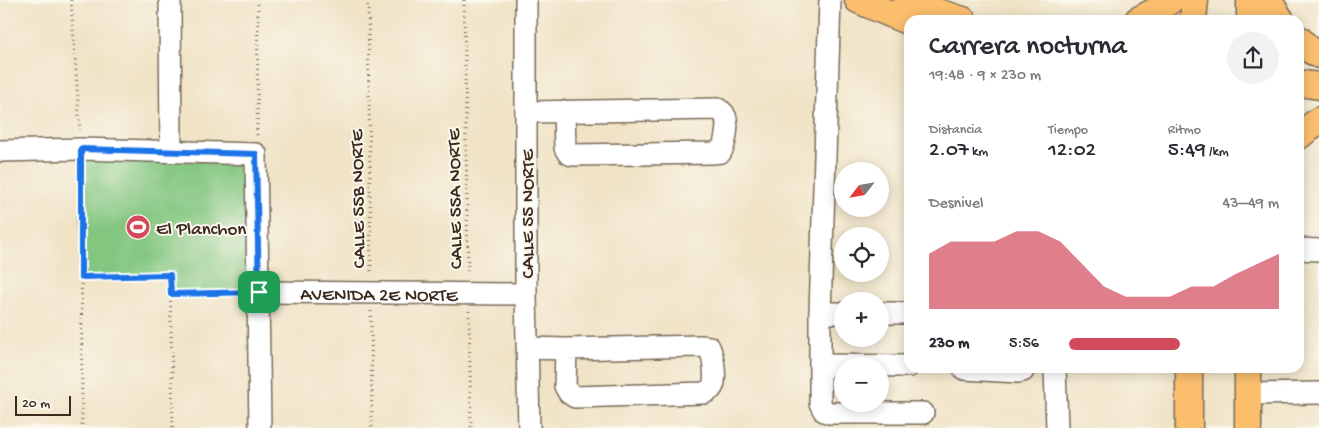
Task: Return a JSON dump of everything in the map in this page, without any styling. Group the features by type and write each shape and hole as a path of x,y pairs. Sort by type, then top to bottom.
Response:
{"main road":[{"path":"858,0 904,20"},
{"path":"908,0 947,15"},
{"path":"1148,15 1171,0"},
{"path":"1194,15 1195,0"},
{"path":"1207,15 1208,0"},
{"path":"1250,0 1250,15"},
{"path":"1268,0 1278,15"},
{"path":"1304,44 1319,55"},
{"path":"1304,65 1319,67"},
{"path":"1304,84 1319,86"},
{"path":"1304,132 1319,120"},
{"path":"1189,373 1189,428"},
{"path":"1248,373 1248,428"}],"street":[{"path":"170,0 171,151"},
{"name":"CALLE 55 NORTE","path":"526,0 528,428"},
{"path":"830,0 820,313 820,403 824,411 830,413 923,413"},
{"path":"526,112 564,111 718,109 724,114 727,121 725,145 721,152 712,154 572,155 568,153 566,148 564,111"},
{"path":"0,151 81,149 256,154 260,428"},
{"path":"1304,249 1319,250"},
{"name":"AVENIDA 2E NORTE","path":"259,292 526,294"},
{"path":"820,313 834,313"},
{"path":"889,313 904,313"},
{"path":"528,348 701,346 708,348 712,354 715,382 711,390 704,393 575,397 569,393 566,386 566,349"},
{"path":"821,365 904,366"},
{"path":"1055,373 1057,428"},
{"path":"1248,394 1319,393"}],"path":[{"path":"71,0 81,149 82,428"},
{"path":"256,154 258,0"},
{"name":"CALLE 55B NORTE","path":"368,0 372,428"},
{"name":"CALLE 55A NORTE","path":"464,0 470,428"},
{"path":"81,277 170,275 173,428"},
{"path":"171,294 259,292"}],"green space":[{"path":"81,149 256,154 259,292 171,294 170,275 81,277"}],"place":[{"name":"El Planchon","path":"138,227"}],"route":[{"path":"81,149 256,154 259,292 171,294 170,275 81,277 81,149"}]}
